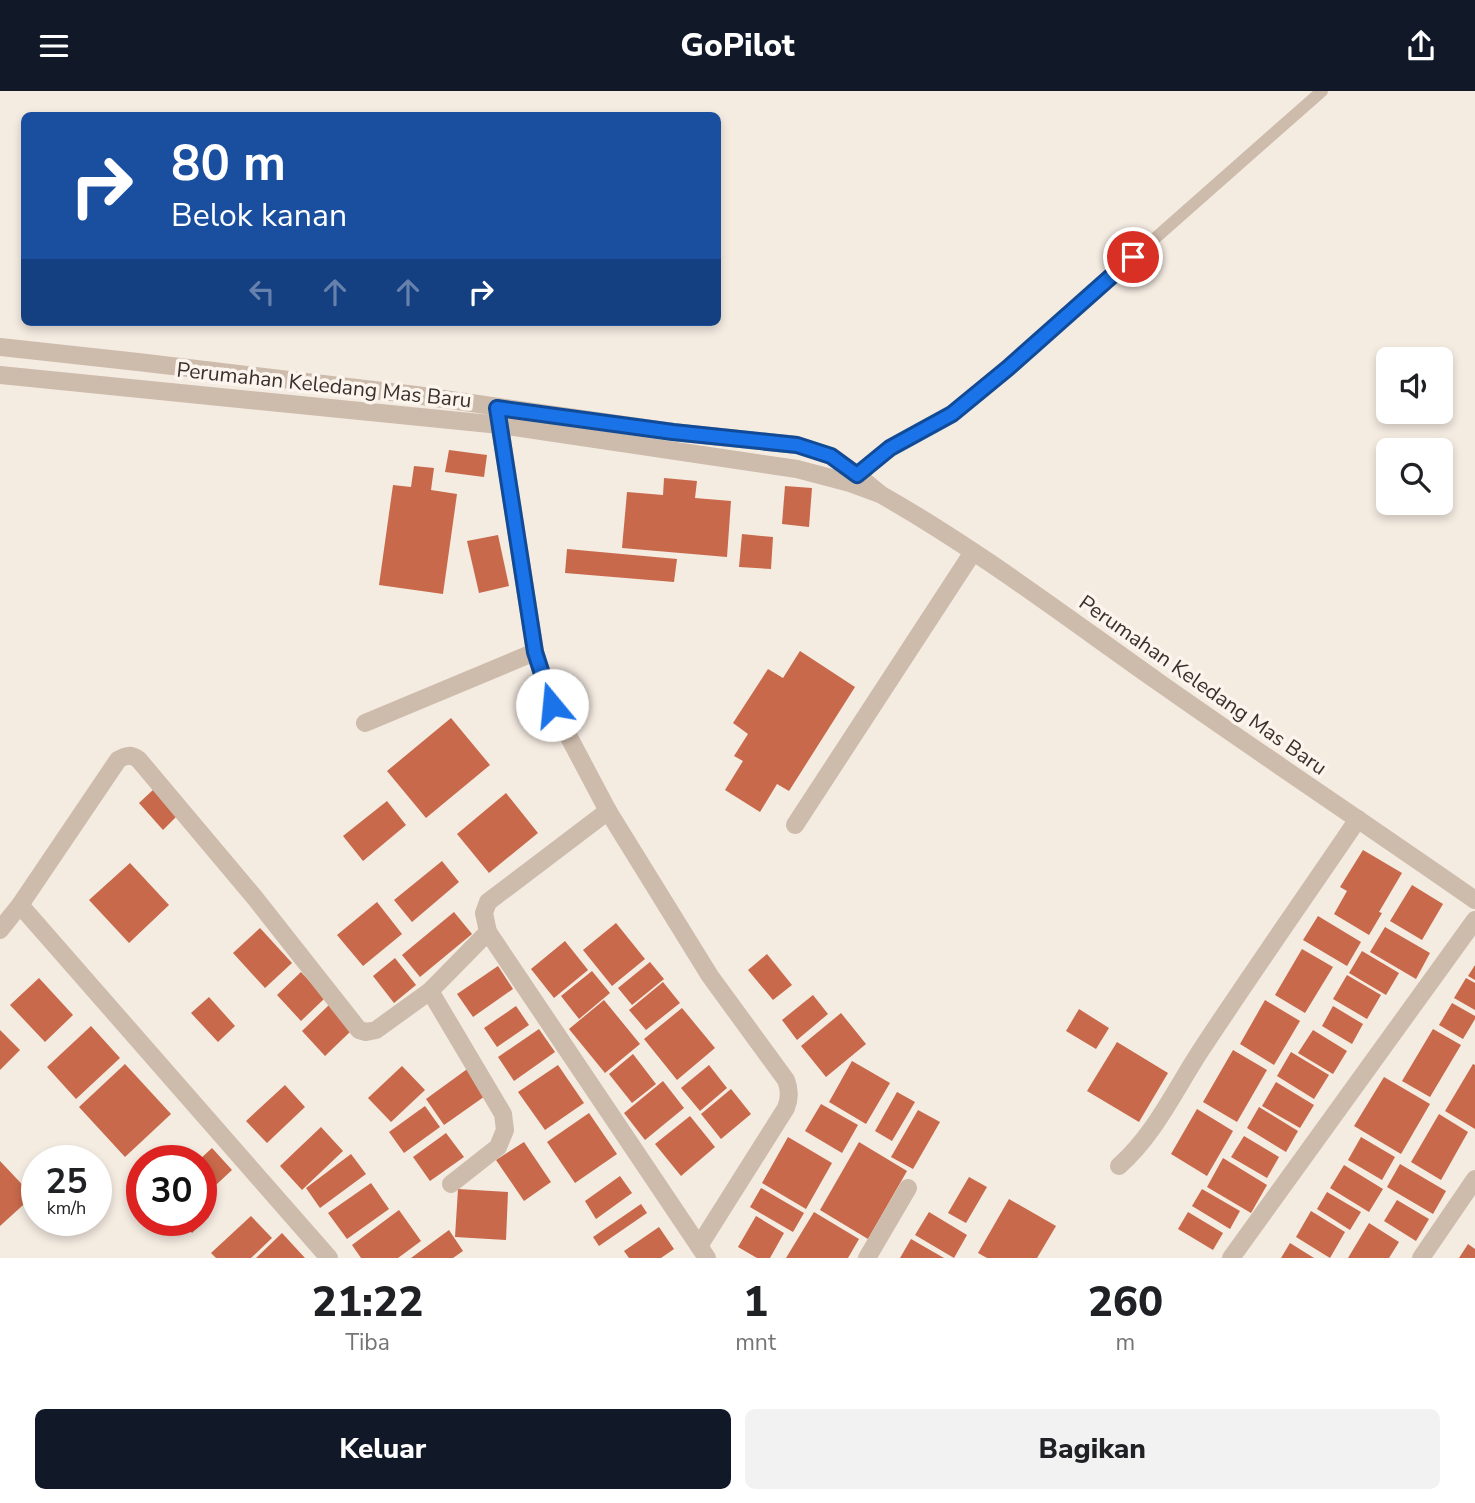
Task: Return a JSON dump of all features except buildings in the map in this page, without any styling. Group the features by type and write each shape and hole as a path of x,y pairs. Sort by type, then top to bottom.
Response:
{"street":[{"path":"0,347 416,395 498,417 535,652 552,705 608,811 710,976 786,1080 789,1089 786,1108 703,1252 488,932 484,913 488,902 608,811"},
{"name":"Perumahan Keledang Mas Baru","path":"0,375 498,417 853,479 905,508 973,552 1475,901"},
{"path":"795,825 973,552"},
{"path":"365,723 535,652"},
{"path":"0,930 20,905 118,760 134,756 255,898 359,1030 376,1030 430,991 488,932"},
{"path":"1119,1166 1133,1154 1151,1131 1198,1056 1359,819"},
{"path":"20,905 329,1258"},
{"path":"1231,1258 1475,920"},
{"path":"430,991 503,1114 505,1130 498,1147 451,1184"},
{"path":"1421,1258 1475,1179"},
{"path":"867,1258 908,1188"}],"lane":[{"path":"853,479 890,448 952,414 999,376 1322,91"}],"route":[{"path":"552,705 535,652 497,408 673,432 797,445 831,456 857,475 890,448 952,414 1133,257"}]}
